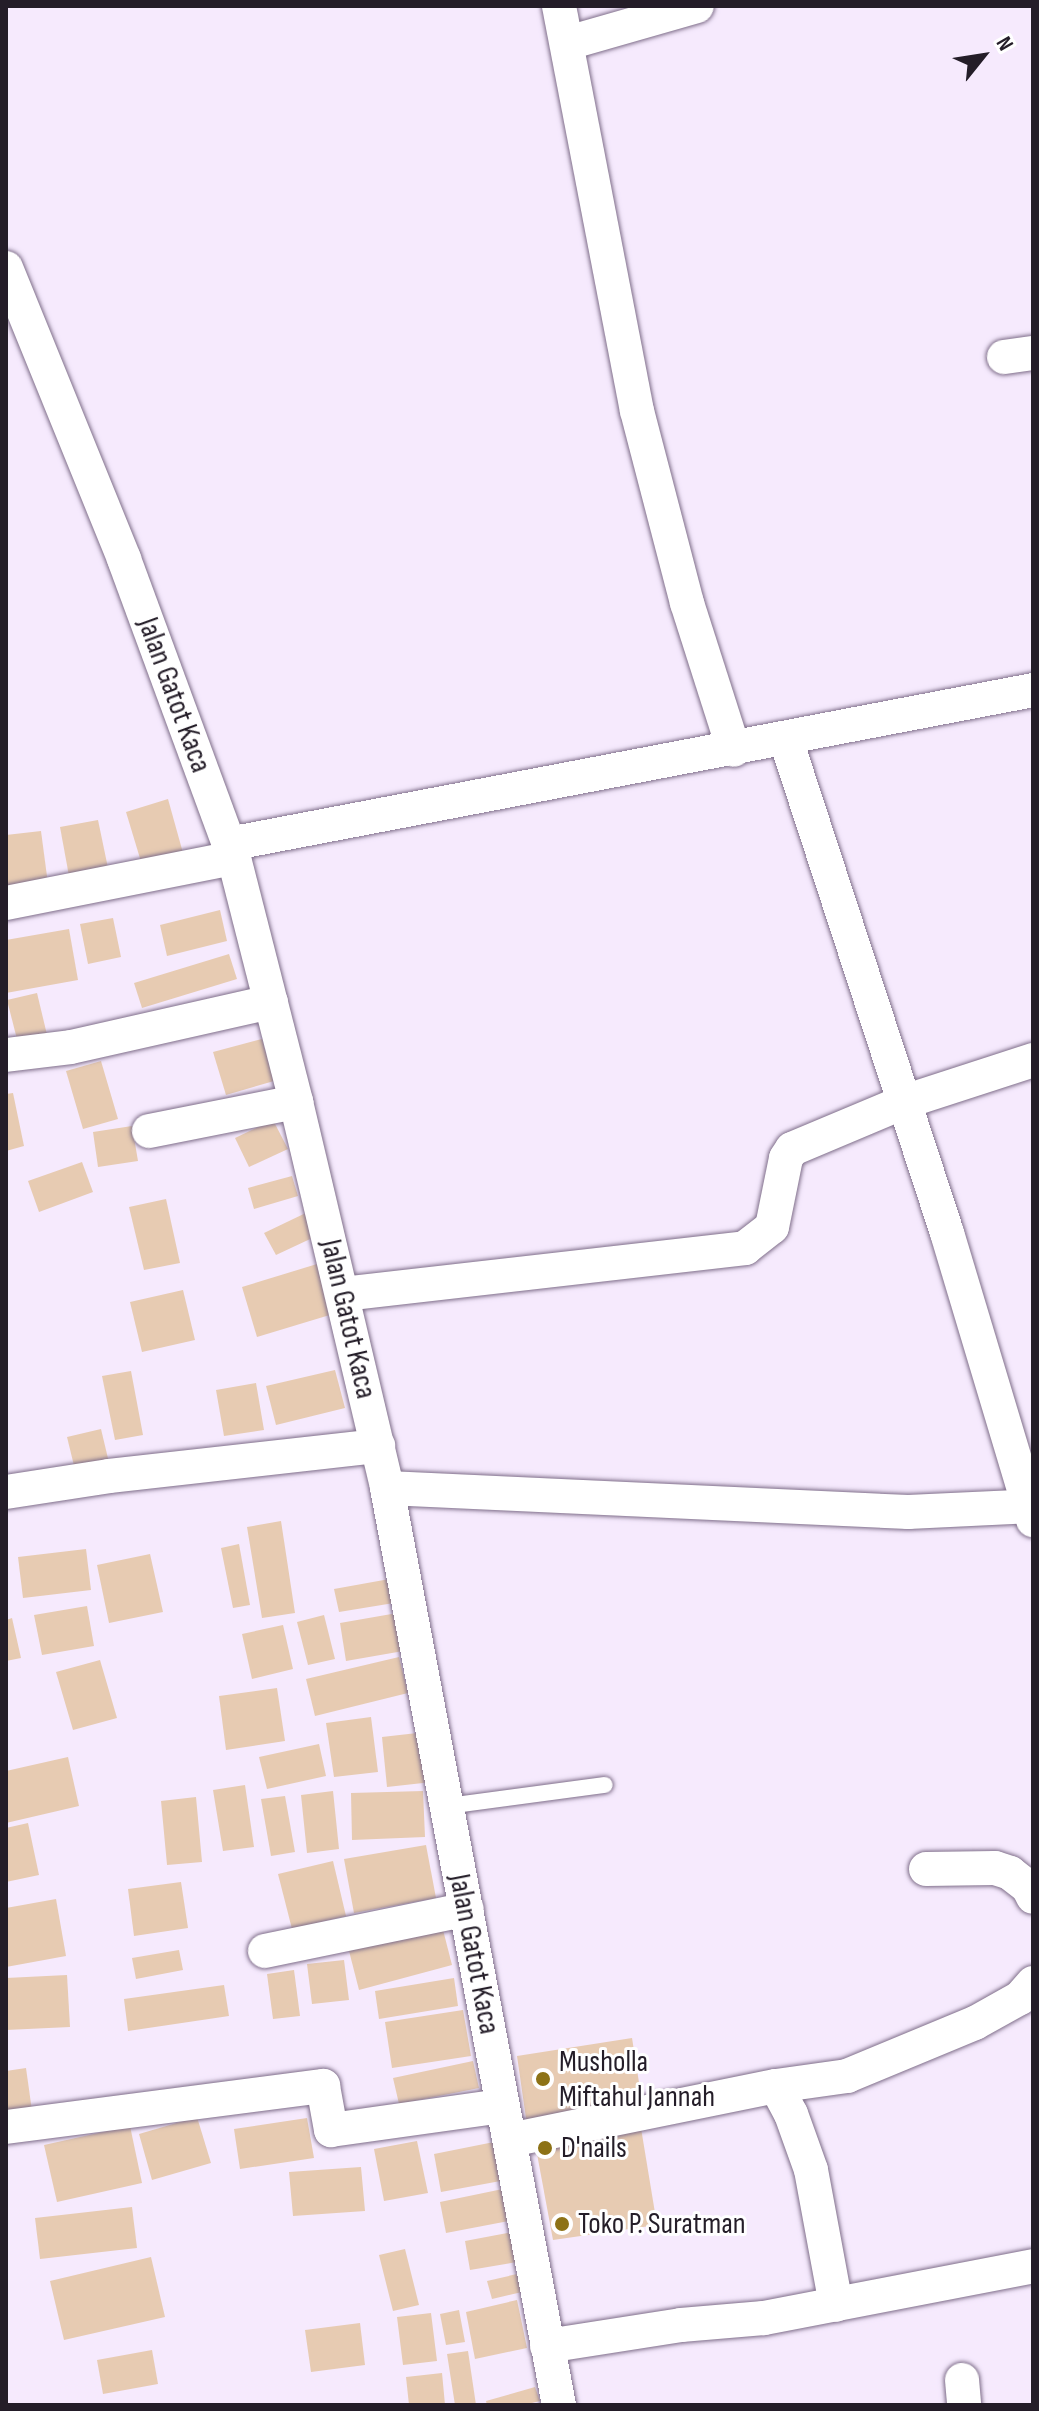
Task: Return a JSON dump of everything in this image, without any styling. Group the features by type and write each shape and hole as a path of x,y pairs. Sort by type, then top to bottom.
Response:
{"street":[{"path":"559,6 637,411 687,603 734,750"},
{"path":"568,43 697,6"},
{"name":"Jalan Gatot Kaca","path":"6,268 124,559 232,851 343,1294 387,1488 559,2405"},
{"path":"6,903 232,851 1033,690"},
{"path":"387,1488 908,1512 1032,1511 786,740"},
{"path":"6,1055 71,1047 271,1002"},
{"path":"343,1294 745,1248 772,1227 786,1158 792,1149 904,1102 1033,1060"},
{"path":"149,1131 296,1102"},
{"path":"6,1492 109,1476 378,1446"},
{"path":"926,1869 995,1868 1010,1873 1028,1887 1033,1897"},
{"path":"265,1951 467,1909"},
{"path":"510,2140 776,2086 847,2076 975,2023 1020,1998 1033,1983"},
{"path":"6,2127 323,2086 331,2130 502,2106"},
{"path":"776,2086 811,2170 836,2305"},
{"path":"547,2346 836,2305 1033,2266"}],"lane":[{"path":"447,1806 605,1785"}],"building":[{"path":"168,799 183,853 142,865 126,812"},
{"path":"98,820 108,868 69,876 60,827"},
{"path":"41,831 48,884 6,889 6,835"},
{"path":"220,910 227,941 167,956 160,925"},
{"path":"113,918 121,957 88,964 80,924"},
{"path":"69,929 78,980 6,993 6,940"},
{"path":"229,954 237,979 142,1008 134,983"},
{"path":"37,993 49,1043 20,1051 7,1000"},
{"path":"262,1039 274,1081 226,1095 213,1052"},
{"path":"101,1061 118,1119 83,1129 66,1071"},
{"path":"13,1093 24,1146 6,1151 6,1094"},
{"path":"273,1120 288,1149 249,1167 235,1138"},
{"path":"132,1126 138,1161 98,1167 93,1132"},
{"path":"82,1162 93,1192 39,1212 28,1181"},
{"path":"292,1176 298,1196 254,1209 248,1188"},
{"path":"166,1199 180,1263 144,1270 129,1207"},
{"path":"312,1210 323,1233 276,1255 264,1233"},
{"path":"317,1264 333,1314 257,1337 242,1287"},
{"path":"183,1290 195,1340 142,1352 130,1302"},
{"path":"335,1370 345,1408 276,1425 266,1386"},
{"path":"131,1371 143,1435 115,1440 102,1376"},
{"path":"256,1383 264,1430 224,1436 216,1390"},
{"path":"101,1429 111,1471 77,1478 67,1437"},
{"path":"281,1521 295,1613 262,1618 247,1527"},
{"path":"239,1544 250,1605 233,1608 221,1548"},
{"path":"86,1549 91,1590 23,1598 18,1557"},
{"path":"150,1554 163,1612 109,1623 97,1565"},
{"path":"395,1578 400,1602 339,1612 334,1589"},
{"path":"87,1606 94,1646 42,1655 34,1615"},
{"path":"403,1612 409,1650 346,1661 340,1623"},
{"path":"324,1615 335,1659 308,1665 297,1622"},
{"path":"12,1618 21,1658 6,1661 6,1620"},
{"path":"283,1625 293,1669 252,1679 242,1634"},
{"path":"399,1657 408,1693 315,1716 306,1679"},
{"path":"100,1660 117,1718 73,1730 56,1672"},
{"path":"277,1688 285,1741 226,1750 219,1696"},
{"path":"371,1717 378,1772 334,1777 326,1723"},
{"path":"426,1732 432,1782 387,1787 382,1737"},
{"path":"319,1744 326,1776 267,1789 259,1757"},
{"path":"68,1757 79,1806 6,1823 6,1771"},
{"path":"245,1785 254,1847 223,1851 213,1790"},
{"path":"333,1791 339,1849 307,1853 301,1795"},
{"path":"423,1791 425,1837 352,1840 351,1793"},
{"path":"285,1796 295,1852 271,1856 261,1799"},
{"path":"196,1797 202,1862 167,1865 161,1801"},
{"path":"28,1823 39,1875 6,1882 6,1828"},
{"path":"426,1845 436,1898 354,1913 344,1859"},
{"path":"333,1861 346,1916 292,1929 278,1874"},
{"path":"181,1882 188,1928 134,1936 128,1889"},
{"path":"56,1899 66,1956 6,1967 6,1908"},
{"path":"441,1922 452,1965 359,1990 348,1947"},
{"path":"179,1950 183,1970 136,1979 132,1958"},
{"path":"344,1960 349,2000 312,2004 307,1964"},
{"path":"294,1970 300,2016 273,2019 267,1974"},
{"path":"67,1975 70,2027 6,2030 6,1978"},
{"path":"454,1978 458,2006 379,2019 375,1991"},
{"path":"224,1985 229,2016 128,2031 124,1999"},
{"path":"463,2010 471,2056 392,2068 385,2022"},
{"path":"632,2038 643,2108 528,2132 517,2056"},
{"path":"473,2061 479,2088 399,2104 393,2078"},
{"path":"26,2068 33,2118 6,2123 6,2071"},
{"path":"197,2117 211,2163 152,2180 139,2134"},
{"path":"307,2118 314,2158 240,2169 234,2129"},
{"path":"640,2122 657,2225 553,2240 535,2143"},
{"path":"130,2126 142,2183 57,2202 44,2145"},
{"path":"504,2140 511,2179 441,2192 434,2154"},
{"path":"417,2141 428,2193 384,2201 374,2149"},
{"path":"361,2167 365,2211 293,2216 289,2172"},
{"path":"512,2187 519,2219 446,2233 440,2202"},
{"path":"132,2207 137,2248 40,2259 35,2218"},
{"path":"524,2230 529,2260 470,2270 465,2241"},
{"path":"405,2249 419,2305 393,2311 379,2255"},
{"path":"151,2257 165,2317 64,2340 50,2281"},
{"path":"530,2271 535,2289 492,2299 487,2281"},
{"path":"517,2300 527,2348 475,2359 466,2312"},
{"path":"459,2310 465,2342 446,2345 440,2314"},
{"path":"431,2313 437,2361 403,2365 397,2317"},
{"path":"360,2323 365,2365 311,2372 305,2330"},
{"path":"152,2350 158,2384 103,2394 97,2360"},
{"path":"468,2351 476,2405 455,2405 447,2354"},
{"path":"442,2373 445,2405 409,2405 406,2377"},
{"path":"535,2387 540,2401 524,2405 487,2405 486,2401"}],"place":[{"name":"Musholla Miftahul Jannah","path":"543,2079"},
{"name":"D'nails","path":"545,2148"},
{"name":"Toko P. Suratman","path":"562,2224"}]}
